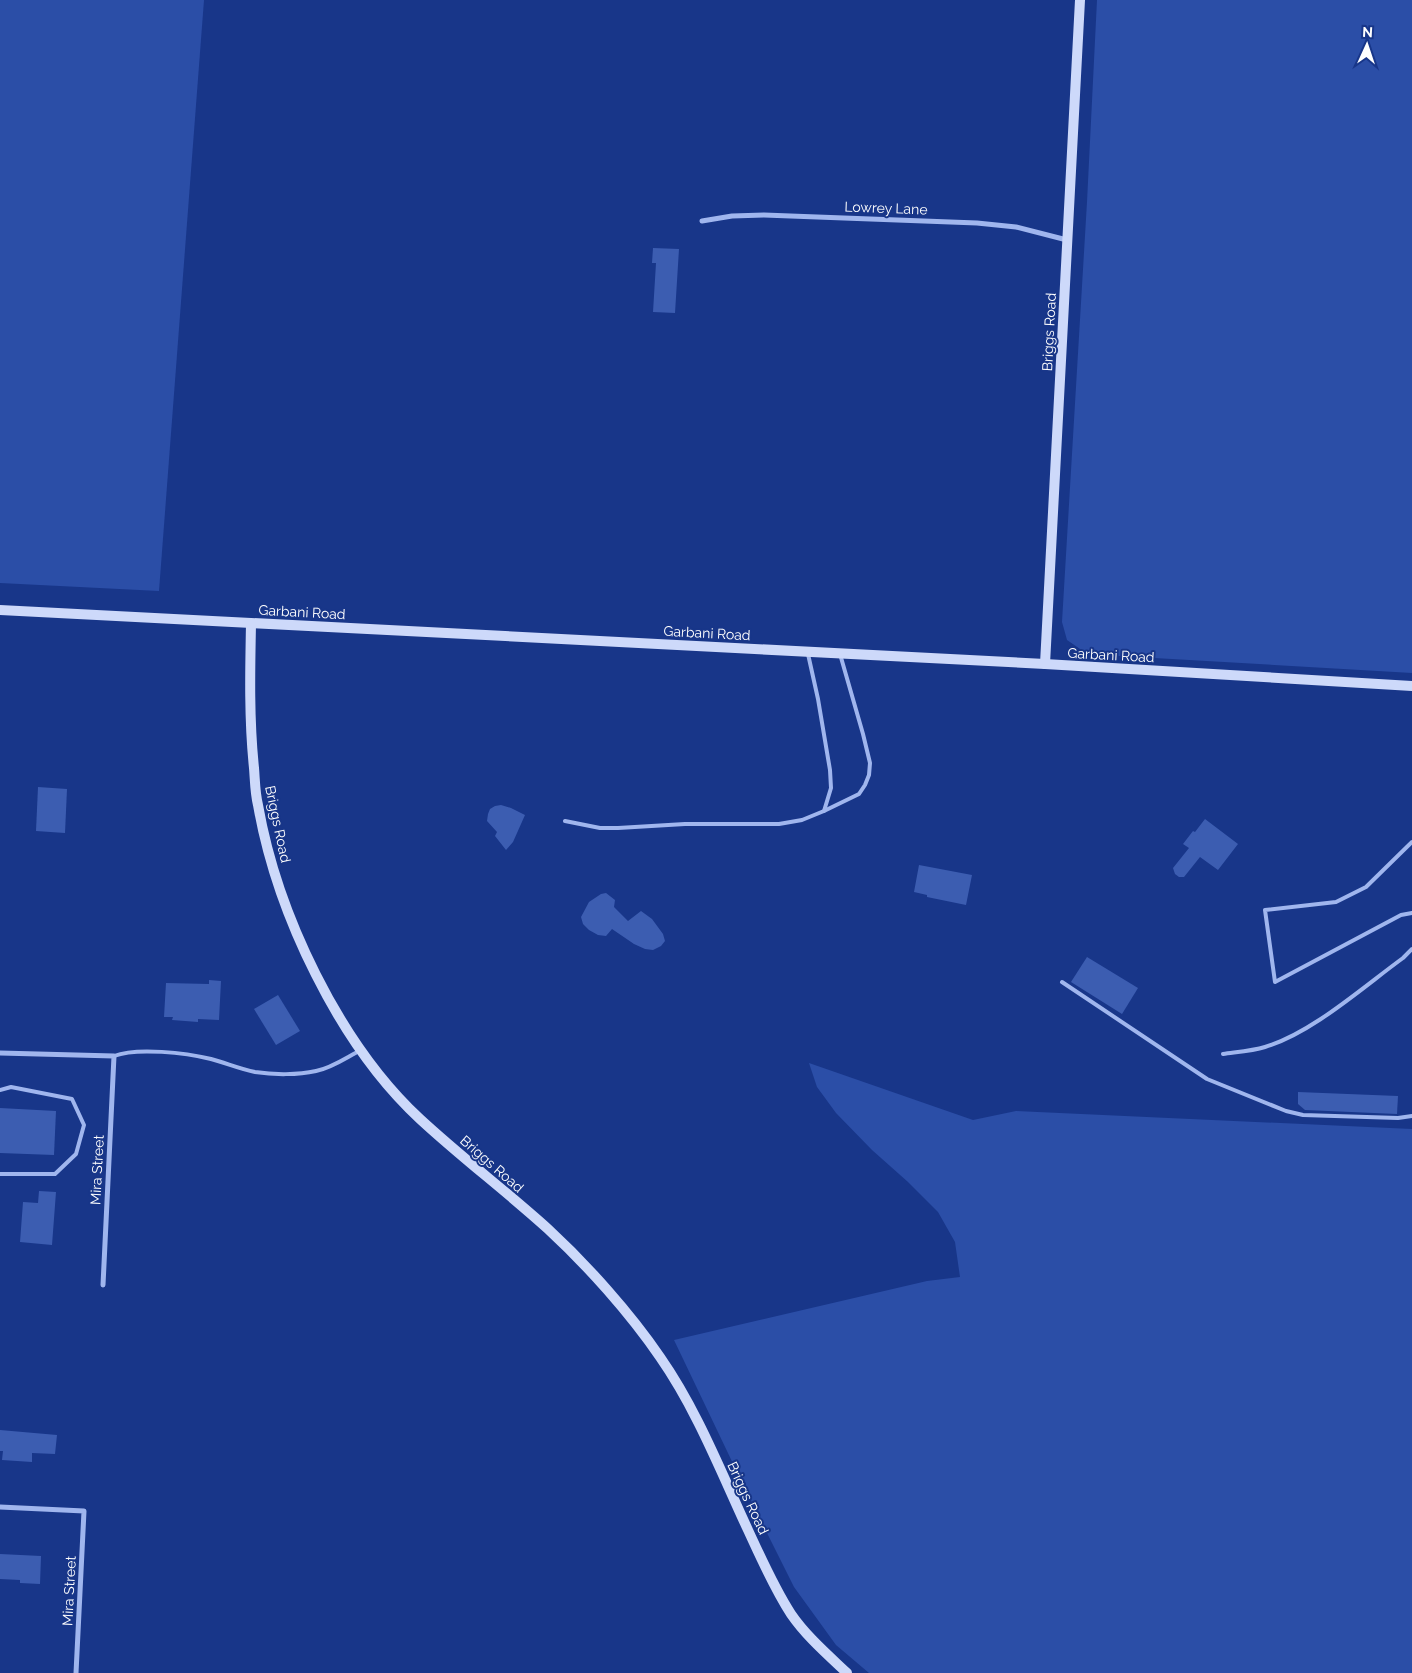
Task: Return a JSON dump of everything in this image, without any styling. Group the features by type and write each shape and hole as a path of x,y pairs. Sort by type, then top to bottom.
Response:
{"street":[{"name":"Briggs Road","path":"1045,664 1080,0"},
{"name":"Lowrey Lane","path":"702,221 732,216 764,215 977,222 1016,227 1068,240"},
{"name":"Garbani Road","path":"0,610 251,624 470,633 1412,686"},
{"name":"Briggs Road","path":"251,624 250,696 257,804 272,867 293,925 343,1024 379,1076 417,1116 470,1164 549,1230 597,1279 630,1317 660,1357 686,1399 766,1569 792,1615 822,1649 847,1673"},
{"path":"0,1052 114,1056"},
{"name":"Mira Street","path":"103,1284 114,1056"},
{"name":"Mira Street","path":"0,1507 84,1511 76,1673"}],"lane":[{"path":"807,652 818,700 830,770 831,788 824,812"},
{"path":"565,821 600,828 685,824 779,824 802,820 824,812 859,794 866,785 870,763 840,654"},
{"path":"1412,842 1366,887 1336,902 1265,910 1275,982 1401,915 1412,913"},
{"path":"1223,1054 1264,1047 1295,1035 1334,1009 1412,949"},
{"path":"1062,982 1207,1079 1286,1111 1303,1115 1388,1118 1412,1116"},
{"path":"114,1056 123,1052 154,1051 212,1059 236,1068 258,1072 287,1073 317,1071 361,1050"},
{"path":"0,1090 11,1087 72,1099 84,1125 76,1154 55,1174 0,1174"}],"shaded area":[{"path":"0,0 204,0 159,591 0,583"},
{"path":"1097,0 1412,0 1412,673 1102,655 1083,651 1067,640 1062,622"},
{"path":"809,1063 973,1120 1016,1111 1412,1129 1412,1673 869,1673 836,1645 794,1587 674,1340 927,1281 960,1277 955,1242 938,1212 836,1113 817,1087"}],"building":[{"path":"653,248 679,249 675,313 653,312 656,263 652,263"},
{"path":"38,787 67,789 65,833 36,831"},
{"path":"501,805 525,815 513,842 506,850 495,836 497,832 487,821 490,809"},
{"path":"1205,819 1238,844 1218,870 1200,857 1184,877 1179,877 1175,874 1173,868 1189,848 1183,844"},
{"path":"919,865 972,875 966,905 927,897 927,895 914,892"},
{"path":"606,893 615,900 614,907 628,921 641,911 652,919 663,934 665,941 661,946 653,950 645,949 612,929 606,936 598,935 589,930 583,924 581,917 589,902"},
{"path":"1087,957 1138,988 1122,1014 1071,982"},
{"path":"209,980 221,981 219,1020 198,1019 198,1022 172,1020 173,1017 164,1017 166,983 209,984"},
{"path":"278,995 300,1031 276,1045 254,1009"},
{"path":"1298,1092 1398,1096 1397,1114 1305,1110 1298,1104"},
{"path":"0,1108 56,1111 54,1155 0,1153"},
{"path":"39,1191 56,1192 52,1245 20,1242 23,1202 38,1203"},
{"path":"0,1430 57,1435 55,1454 32,1453 32,1462 2,1460 3,1451 0,1451"},
{"path":"0,1554 41,1556 40,1584 0,1579"}]}
